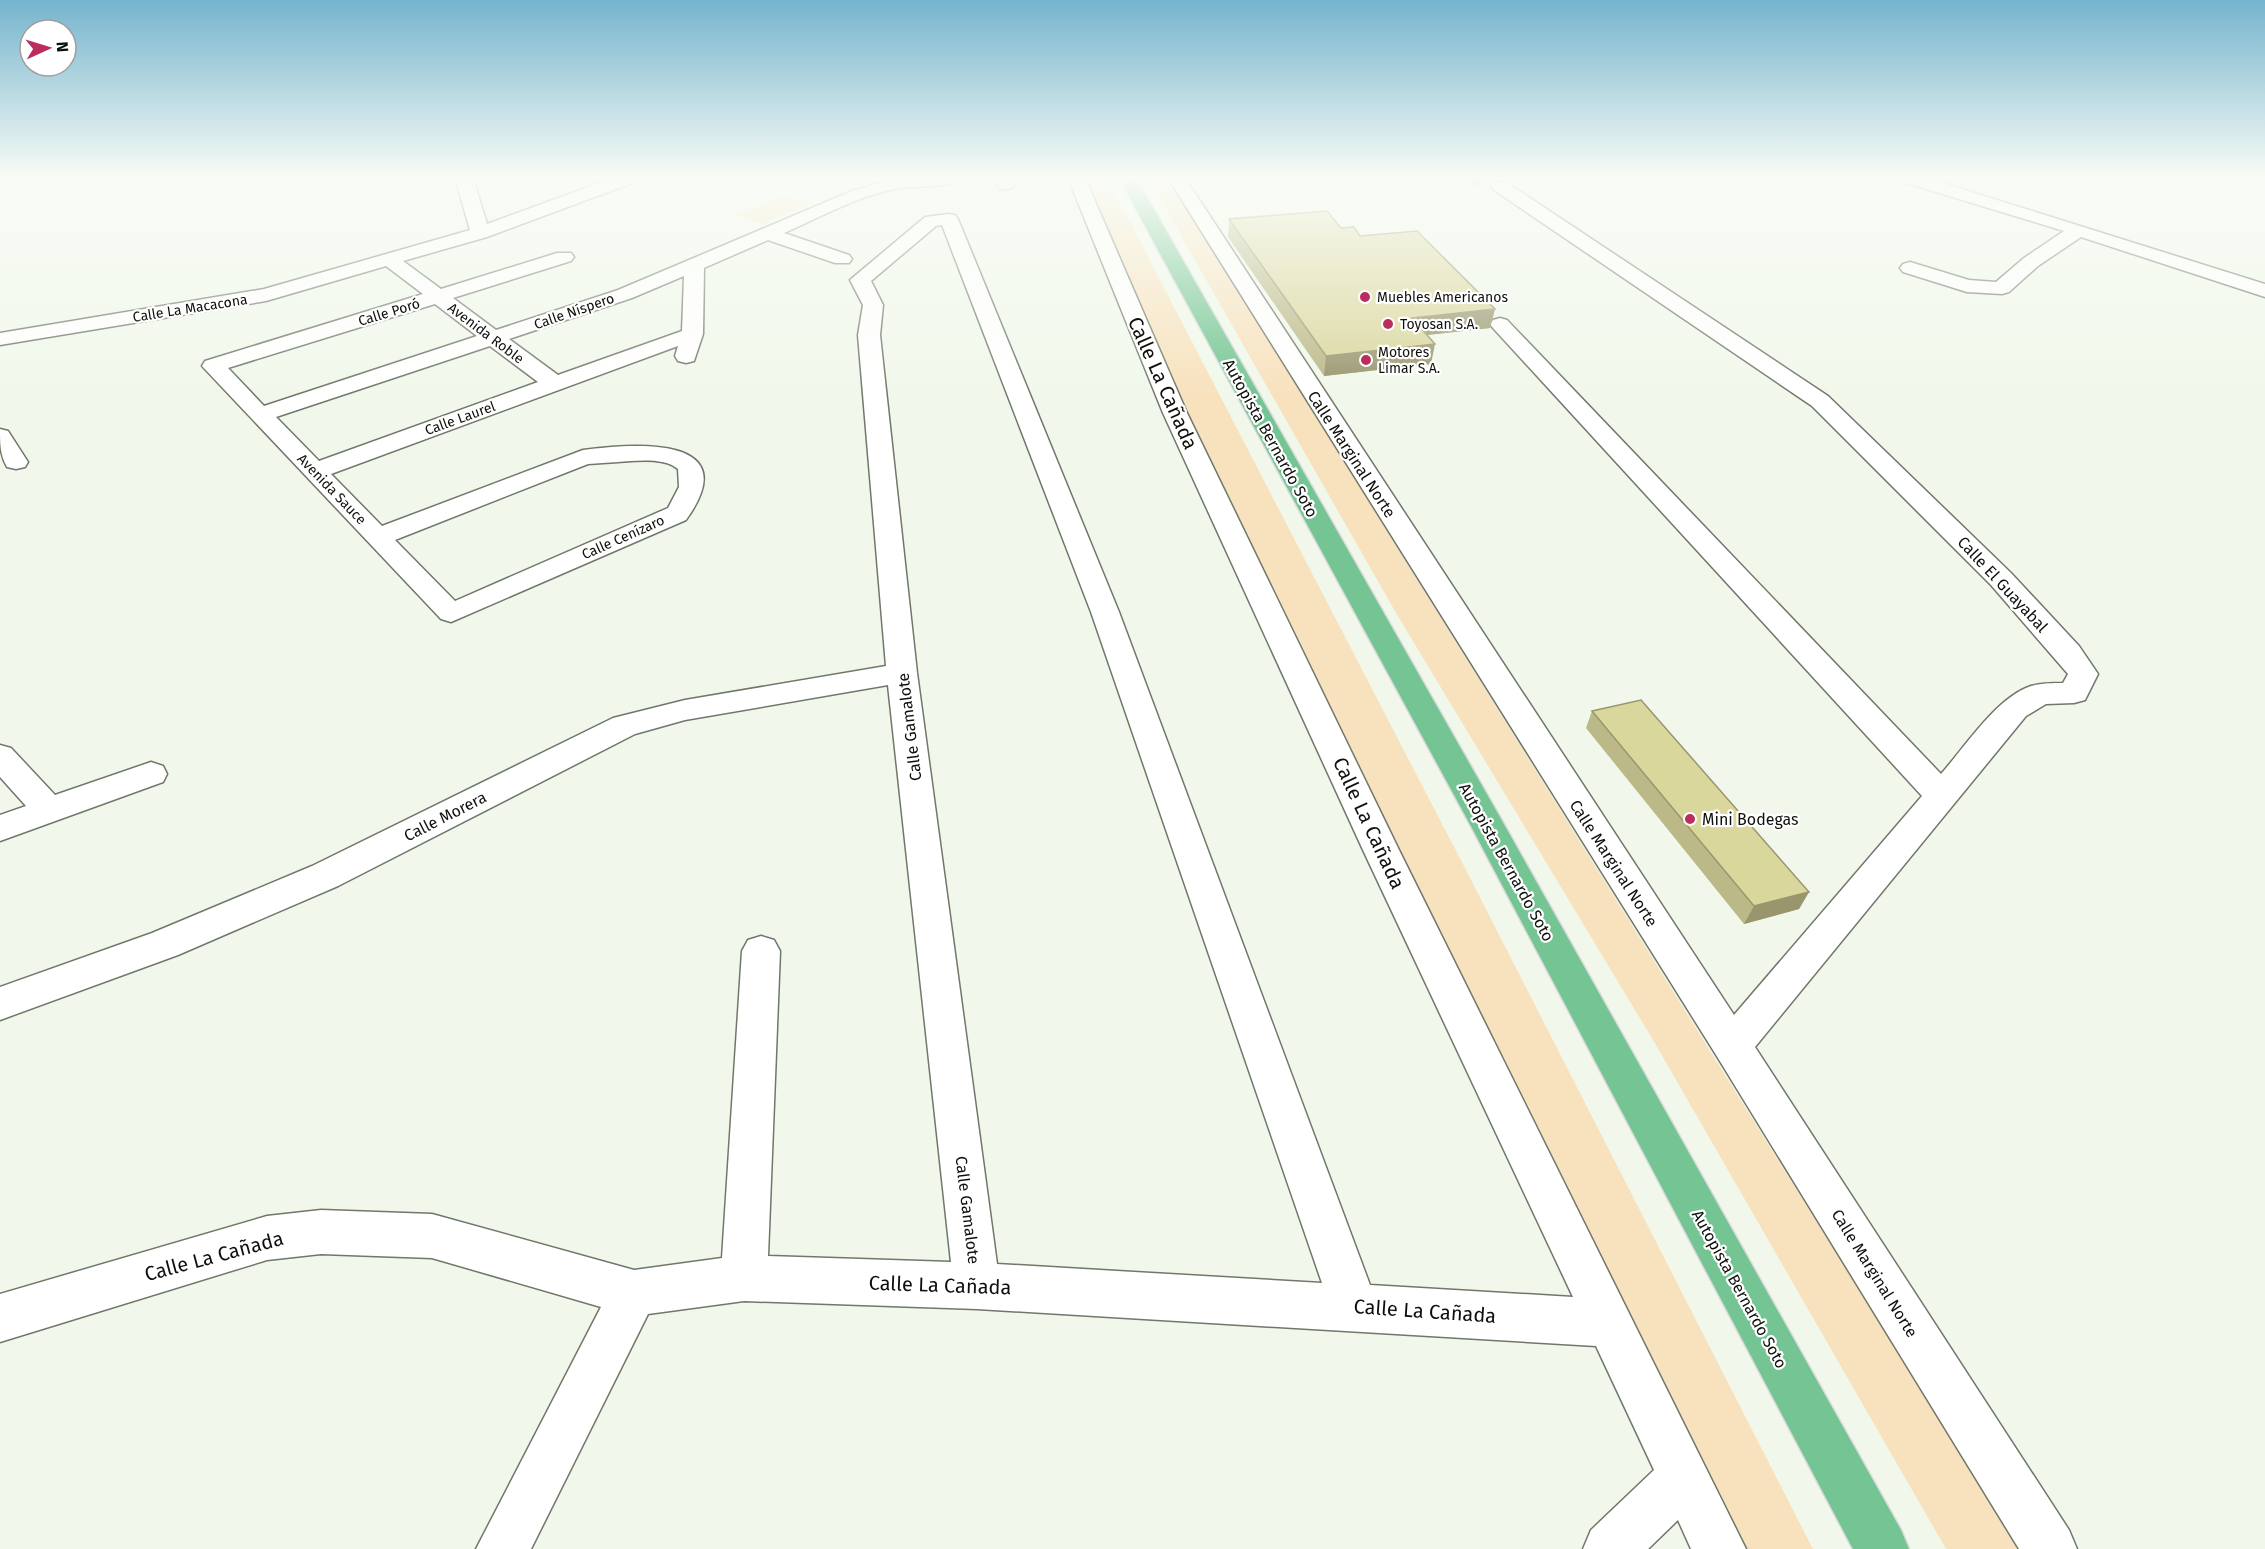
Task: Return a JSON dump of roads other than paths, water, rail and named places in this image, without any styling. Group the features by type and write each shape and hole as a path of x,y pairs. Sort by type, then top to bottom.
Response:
{"highway":[{"name":"Autopista Bernardo Soto","path":"1167,250 1488,828 1882,1549"}],"street":[{"name":"Calle La Macacona","path":"0,339 266,295 418,250"},
{"name":"Calle Níspero","path":"260,415 625,294 730,250"},
{"path":"816,250 842,259"},
{"name":"Calle Gamalote","path":"896,250 860,280 873,305 869,335 902,673 977,1286"},
{"name":"Calle Gamalote","path":"961,250 1105,612 1354,1306"},
{"name":"Calle La Cañada","path":"0,1318 267,1238 321,1232 432,1236 634,1293 744,1278 977,1286 1354,1306 1609,1323 1175,413 1106,250"},
{"name":"Calle Marginal Norte","path":"1222,250 1732,1046 2050,1549"},
{"name":"Calle El Guayabal","path":"1596,250 1820,401 2001,579 2068,652 2083,674 2074,693 2039,694 2014,709 1732,1046"},
{"path":"1910,268 1967,286 2002,288 2031,262 2049,250"},
{"path":"2141,250 2265,291"},
{"name":"Calle Poró","path":"213,366 564,257"},
{"name":"Avenida Roble","path":"388,259 555,384"},
{"name":"Calle Laurel","path":"315,471 692,334 694,266"},
{"path":"1500,324 1941,795"},
{"name":"Avenida Sauce","path":"213,366 451,613"},
{"path":"0,436 16,462"},
{"name":"Calle Cenízaro","path":"378,537 583,458 608,455 666,456 682,460 691,472 692,486 688,500 676,514 451,613"},
{"name":"Calle Morera","path":"0,1004 165,944 325,876 624,726 685,710 902,673"},
{"path":"0,756 49,810"},
{"path":"0,828 151,774"},
{"path":"744,1278 761,951"},
{"path":"503,1549 634,1293"},
{"path":"1609,1323 1719,1549"},
{"path":"1610,1549 1684,1478"}],"place":[{"name":"Muebles Americanos","path":"1365,297"},
{"name":"Toyosan S.A.","path":"1388,324"},
{"name":"Motores Limar S.A.","path":"1366,360"},
{"name":"Mini Bodegas","path":"1690,819"}]}
